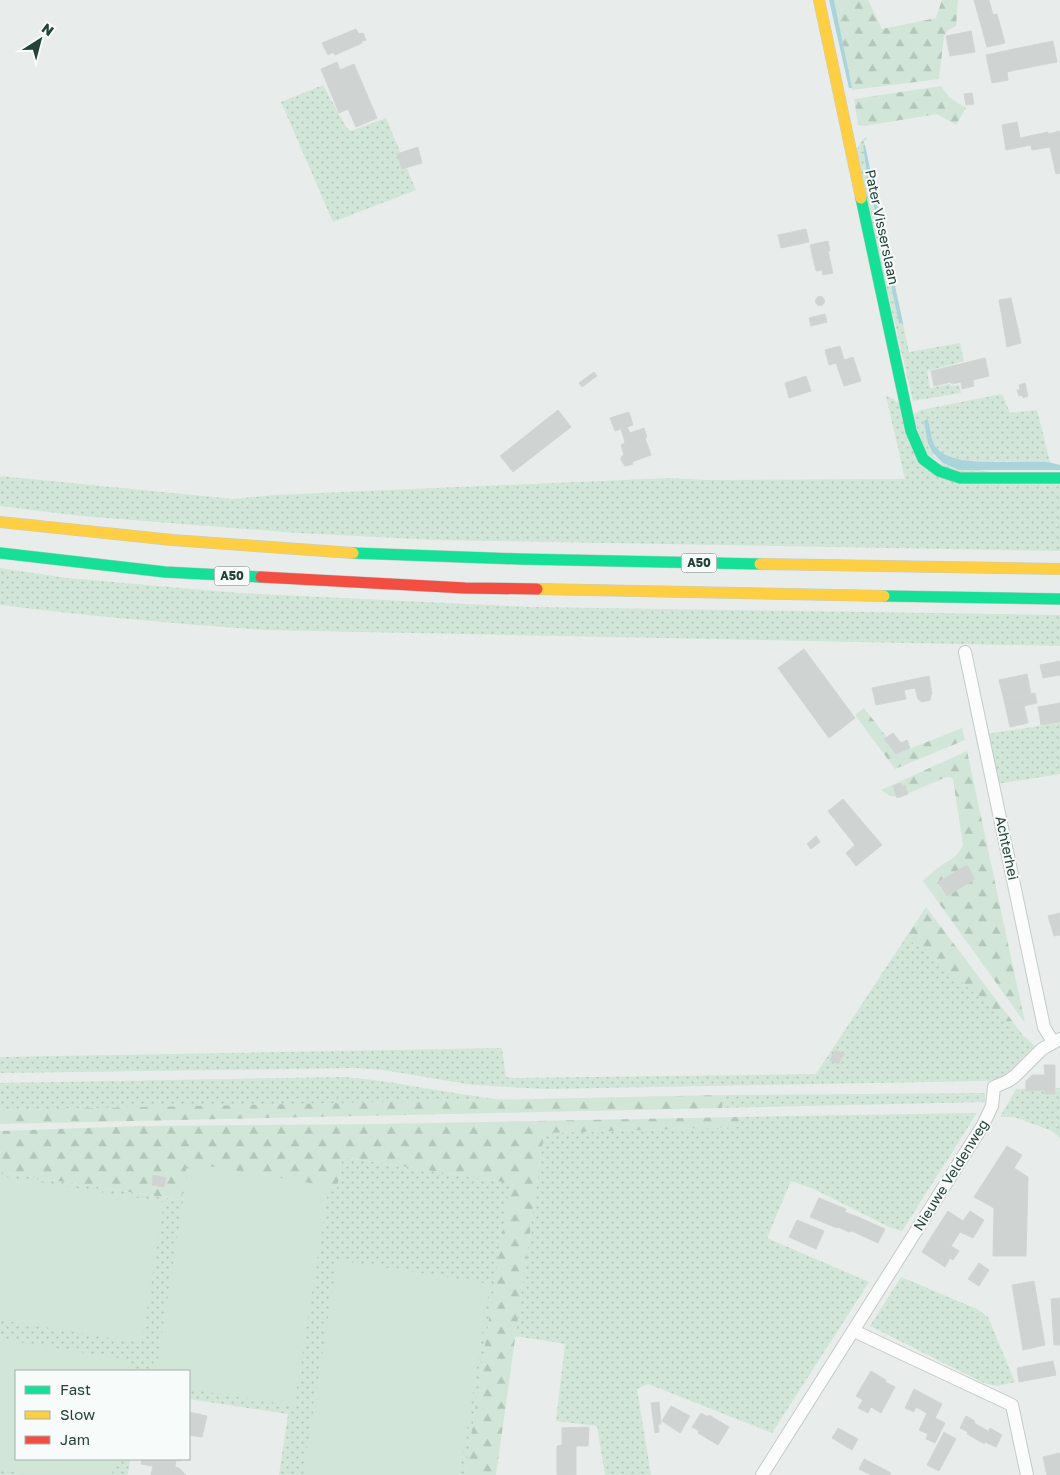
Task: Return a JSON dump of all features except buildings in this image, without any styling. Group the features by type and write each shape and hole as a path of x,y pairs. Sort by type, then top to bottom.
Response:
{"main road":[{"name":"Pater Visserslaan","path":"818,0 911,431 923,459 939,471 960,478 1060,478"},
{"name":"A50","path":"0,522 86,533 339,553 579,561 1060,569"},
{"name":"A50","path":"0,554 165,572 456,588 1060,599"}],"street":[{"name":"Achterhei","path":"965,652 1044,1027 1057,1040"},
{"name":"Nieuwe Veldenweg","path":"762,1475 983,1125 992,1106 994,1086 1008,1082 1034,1057 1057,1040"},
{"path":"854,1331 1012,1406 1027,1475"}],"green space":[{"path":"834,0 868,0 882,29 936,18 942,0 958,0 956,26 948,30 944,36 939,79 852,90"},
{"path":"323,85 346,127 351,131 386,118 416,190 333,222 281,102"},
{"path":"941,86 949,97 966,108 956,125 937,114 864,126 858,125 854,99"},
{"path":"866,137 867,140 864,141 865,145 863,145 866,168 899,323 903,323 909,352 960,343 964,361 927,371 930,388 950,384 951,386 959,385 961,393 913,401 855,153 862,140"},
{"path":"1002,394 1010,413 1037,410 1050,462 988,462 956,458 943,453 935,446 928,420 928,444 930,450 937,459 947,465 927,455 912,415 921,410"},
{"path":"886,396 900,404 919,460 1060,483 1060,551 435,540 298,533 81,516 0,506 0,476 234,499 275,495 669,478 707,480 905,479"},
{"path":"0,568 67,578 238,593 531,607 1060,615 1060,646 231,628 0,605"},
{"path":"864,708 899,753 962,728 965,740 895,769 855,715"},
{"path":"1060,723 1060,774 996,784 986,734"},
{"path":"967,751 1025,1023 923,881 956,855 963,845 953,779 950,777 944,778 900,797 890,796 881,790"},
{"path":"926,907 1025,1038 954,975 906,937"},
{"path":"906,937 954,975 1035,1046 1006,1075 997,1080 984,1081 546,1089 473,1085 383,1070 355,1068 0,1073 0,1057 502,1048 506,1077 515,1078 816,1074"},
{"path":"344,1077 506,1100 0,1110 0,1083"},
{"path":"1060,1088 1060,1138 1052,1131 1014,1117 1000,1117 1016,1089"},
{"path":"985,1093 985,1102 722,1108 724,1095"},
{"path":"724,1095 722,1108 0,1124 0,1110"},
{"path":"977,1113 902,1231 889,1227 814,1189 791,1181 767,1238 869,1282 772,1433 648,1384 637,1389 651,1475 605,1475 597,1426 556,1421 565,1344 515,1336 544,1133 738,1127 739,1117"},
{"path":"739,1117 739,1127 544,1133 496,1475 465,1475 510,1183 343,1157 337,1188 187,1165 181,1200 0,1172 0,1131 141,1126 379,1124"},
{"path":"342,1157 511,1183 465,1475 279,1475 288,1414 190,1399 190,1370 15,1370 15,1460 130,1460 128,1475 0,1475 0,1172 181,1200 186,1165 337,1188"},
{"path":"189,1163 329,1186 294,1406 190,1389 190,1370 156,1370"},
{"path":"0,1176 164,1202 142,1343 0,1320"},
{"path":"337,1260 490,1284 460,1475 303,1475"},
{"path":"901,1277 977,1309 988,1317 1015,1382 997,1386 984,1383 870,1326"},
{"path":"0,1339 130,1360 128,1370 15,1370 15,1460 115,1460 112,1475 34,1475 0,1470"}],"water":[{"path":"829,0 834,0 852,88 849,88"},
{"path":"863,145 865,145 903,323 899,323 866,168"},
{"path":"928,419 935,446 943,453 955,458 987,462 1048,462 1060,465 1060,470 959,470 943,463 932,452 928,444 924,421"}],"traffic: fast":[{"path":"861,198 911,431 923,459 939,471 960,478 1060,478"},
{"path":"0,553 165,572 261,577"},
{"path":"353,553 519,559 760,564"},
{"path":"884,596 1060,599"}],"traffic: slow":[{"path":"819,0 861,198"},
{"path":"0,522 172,540 353,553"},
{"path":"760,564 1060,569"},
{"path":"537,589 884,596"}],"traffic: jam":[{"path":"261,577 465,588 537,589"}]}
